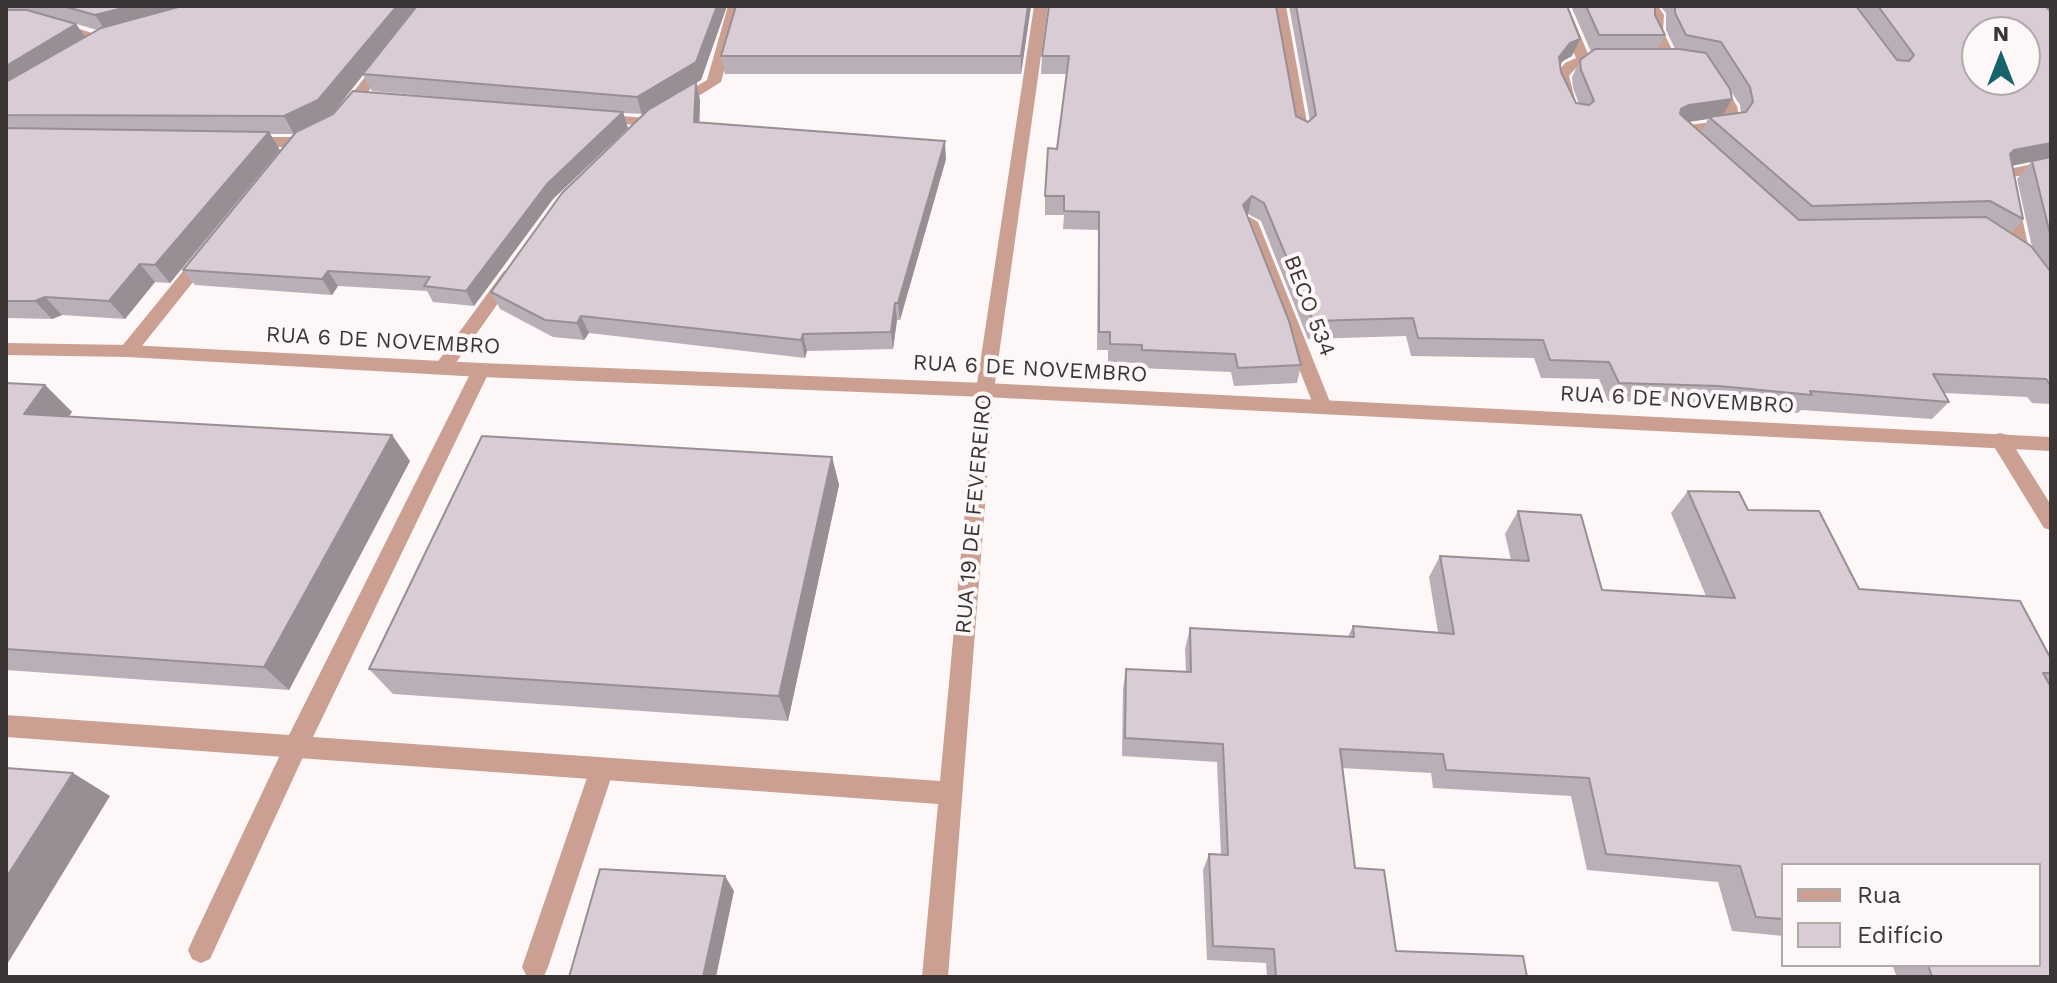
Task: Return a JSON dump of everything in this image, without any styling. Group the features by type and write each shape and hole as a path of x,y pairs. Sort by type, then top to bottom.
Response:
{"street":[{"path":"624,143 646,122 714,82 735,6"},
{"name":"RUA 19 DE FEVEREIRO","path":"935,977 985,390 1041,6"},
{"path":"1279,6 1302,134"},
{"path":"1561,6 1584,60"},
{"path":"1651,6 1657,15 1656,31 1670,60"},
{"path":"6,21 42,21 107,41"},
{"path":"235,142 293,148 329,127 392,52"},
{"path":"1576,117 1563,89 1562,75 1570,66 1584,60 1627,60"},
{"path":"1696,146 1680,130 1728,125 1733,121 1730,106 1704,64"},
{"path":"356,98 380,100"},
{"path":"585,117 646,122"},
{"path":"1999,242 2028,264 2005,174 2051,165"},
{"name":"BECO 534","path":"1250,222 1323,407"},
{"path":"128,351 218,240"},
{"path":"442,369 524,255"},
{"name":"RUA 6 DE NOVEMBRO","path":"6,349 128,351 442,369 985,390 2051,444"},
{"path":"201,950 296,746 481,370"},
{"path":"2000,440 2051,522"},
{"path":"6,726 950,793"},
{"path":"535,967 602,769"}],"building":[{"path":"63,6 131,6 95,15"},
{"path":"182,6 397,6 318,100 284,116 6,115 6,82 101,28"},
{"path":"417,6 717,6 696,62 637,97 363,74"},
{"path":"736,6 1028,6 1021,56 721,56"},
{"path":"1049,6 1276,6 1296,116 1308,122 1316,115 1296,6 1567,6 1580,39 1570,43 1559,57 1561,72 1576,103 1589,105 1594,101 1580,60 1595,49 1679,49 1706,53 1730,89 1732,99 1689,105 1681,109 1680,114 1799,220 1986,217 2031,246 2051,272 2051,386 2046,379 1933,374 1949,402 1810,391 1812,395 1719,386 1619,383 1609,362 1550,360 1543,340 1418,338 1413,318 1313,321 1264,203 1252,196 1243,205 1289,321 1301,365 1238,368 1235,354 1142,350 1142,345 1110,344 1110,332 1099,332 1099,212 1064,211 1064,196 1045,196 1048,148 1057,149 1069,56 1042,56"},
{"path":"1586,6 1655,6 1655,15 1665,35 1599,35"},
{"path":"1675,6 1856,6 1897,60 1909,61 1914,55 1878,6 2045,6 2051,12 2051,143 2014,150 2010,154 2023,219 1990,201 1812,206 1709,117 1746,112 1753,102 1750,87 1721,42 1686,35 1675,13"},
{"path":"6,10 27,10 76,24 6,66"},
{"path":"696,82 694,122 945,141 898,303 895,303 891,332 803,334 801,340 581,316 577,323 545,320 491,292 562,193 648,110"},
{"path":"353,91 623,112 547,184 466,291 424,286 430,277 328,271 322,279 183,270 296,132 333,114"},
{"path":"6,128 269,132 155,265 140,264 109,301 45,297 35,301 6,301"},
{"path":"2051,157 2051,238 2032,161"},
{"path":"6,383 45,385 24,414 392,435 264,667 6,649"},
{"path":"482,436 832,457 779,696 369,669"},
{"path":"1688,491 1739,492 1748,510 1819,511 1859,589 2020,601 2051,659 2051,673 2043,673 2051,687 2051,977 1932,977 1929,967 2041,967 2041,863 1781,863 1781,919 1756,917 1740,866 1606,854 1589,778 1446,770 1443,754 1340,749 1355,868 1384,870 1396,951 1523,956 1527,977 1276,977 1274,949 1213,946 1209,854 1228,855 1223,744 1125,738 1126,669 1191,672 1190,628 1354,637 1353,626 1454,634 1440,556 1529,561 1518,511 1581,515 1602,590 1735,598"},
{"path":"6,768 73,773 6,878"},
{"path":"600,869 725,876 703,977 569,977"}]}
